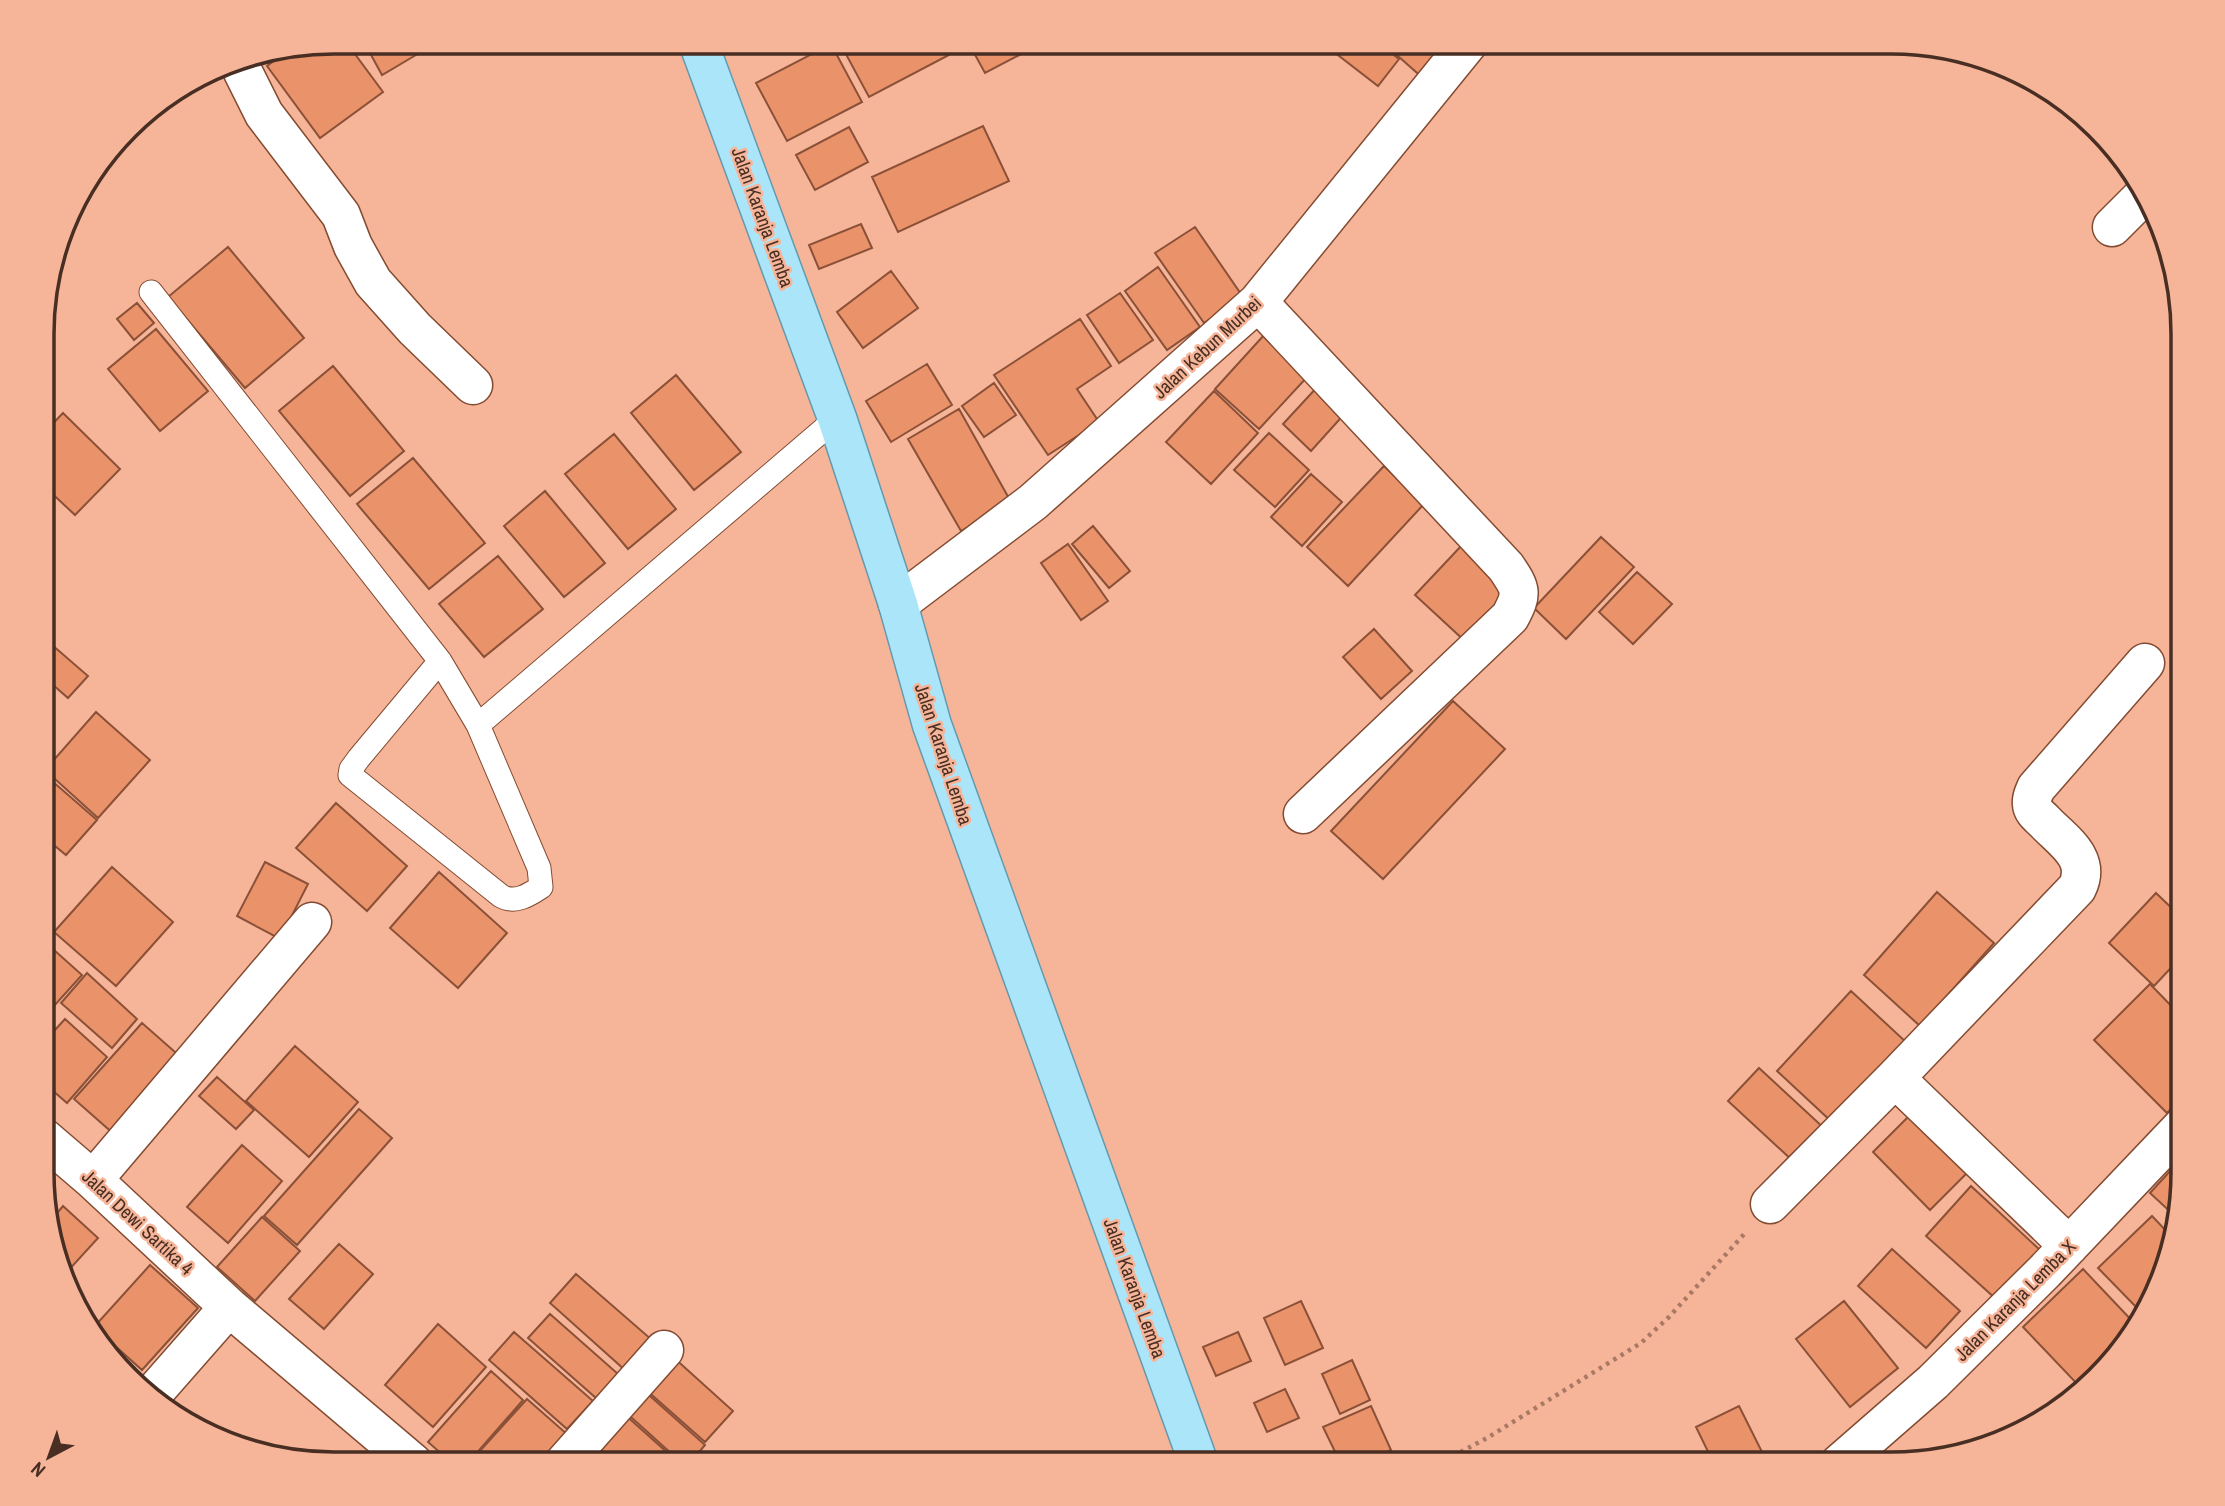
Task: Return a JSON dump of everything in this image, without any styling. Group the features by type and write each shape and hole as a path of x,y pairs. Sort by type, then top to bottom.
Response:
{"main road":[{"name":"Jalan Karanja Lemba","path":"702,54 837,418 898,604 932,725 1195,1452"}],"street":[{"name":"Jalan Kebun Murbei","path":"898,604 1034,502 1258,302 1459,54"},
{"path":"242,70 264,114 341,215 353,246 373,282 415,329 473,385"},
{"path":"2112,227 2137,202"},
{"path":"1258,302 1506,567 1518,584 1520,594 1510,617 1303,814"},
{"path":"1770,1204 2077,888 2082,869 2078,857 2034,811 2032,799 2036,788 2146,663"},
{"path":"93,1180 312,922"},
{"path":"1895,1078 2069,1246"},
{"name":"Jalan Karanja Lemba X","path":"1853,1452 1933,1382 2069,1246 2171,1139"},
{"name":"Jalan Dewi Sartika 4","path":"54,1147 229,1307 400,1452"},
{"path":"157,1388 229,1307"},
{"path":"575,1452 664,1350"}],"lane":[{"path":"151,292 440,661 478,725 540,868 541,887 512,901 501,896 350,775 359,758 440,661"},
{"path":"478,725 837,418"}],"path":[{"path":"1461,1452 1641,1343 1678,1307 1770,1204"}],"building":[{"path":"355,54 383,92 320,138 267,66 273,61 297,57"},
{"path":"371,54 415,54 416,55 382,75"},
{"path":"812,54 836,54 862,102 787,141 756,83"},
{"path":"846,54 951,54 869,97"},
{"path":"975,54 1021,54 985,73"},
{"path":"1337,54 1393,54 1399,59 1378,86"},
{"path":"1396,54 1445,54 1424,79"},
{"path":"983,126 1009,181 898,232 872,177"},
{"path":"849,127 868,162 815,190 796,155"},
{"path":"861,224 872,248 819,269 809,245"},
{"path":"1195,227 1243,297 1204,323 1155,253"},
{"path":"228,247 304,338 245,388 168,297"},
{"path":"1158,267 1200,327 1167,350 1125,291"},
{"path":"891,271 918,308 863,348 837,312"},
{"path":"1120,293 1153,340 1119,363 1087,315"},
{"path":"137,303 154,323 134,340 117,319"},
{"path":"1080,319 1111,366 1077,389 1099,422 1048,455 994,375"},
{"path":"156,329 208,391 160,431 108,369"},
{"path":"1265,334 1309,375 1259,429 1215,389"},
{"path":"927,364 952,405 891,442 866,401"},
{"path":"333,366 404,451 350,496 279,411"},
{"path":"676,375 741,452 694,490 631,413"},
{"path":"994,383 1016,415 984,437 962,406"},
{"path":"1320,384 1348,410 1311,451 1283,424"},
{"path":"1214,391 1258,433 1211,484 1166,442"},
{"path":"959,409 1011,502 961,531 908,439"},
{"path":"63,413 120,469 75,515 54,495 54,422"},
{"path":"1269,433 1309,470 1275,507 1234,470"},
{"path":"614,434 676,509 628,549 565,474"},
{"path":"413,458 485,543 429,589 357,504"},
{"path":"1384,466 1424,504 1348,586 1307,547"},
{"path":"1311,474 1342,502 1302,546 1271,517"},
{"path":"545,491 605,563 564,597 504,526"},
{"path":"1093,526 1130,571 1109,588 1072,544"},
{"path":"1601,537 1634,567 1566,639 1534,608"},
{"path":"1068,544 1108,601 1081,620 1041,563"},
{"path":"1463,544 1514,593 1467,643 1415,595"},
{"path":"498,556 543,609 484,657 439,604"},
{"path":"1637,572 1672,604 1633,644 1599,612"},
{"path":"1374,629 1412,671 1381,699 1343,657"},
{"path":"54,647 88,676 68,698 54,686"},
{"path":"1453,701 1505,749 1383,879 1331,831"},
{"path":"96,712 150,760 98,818 54,778 54,760"},
{"path":"54,783 97,820 66,855 54,845"},
{"path":"336,803 407,866 367,911 296,848"},
{"path":"265,862 308,884 280,939 237,916"},
{"path":"112,867 173,922 116,986 54,932"},
{"path":"439,872 507,933 458,988 390,928"},
{"path":"1937,892 1994,943 1920,1026 1864,975"},
{"path":"2156,893 2171,907 2171,968 2154,986 2109,943"},
{"path":"54,950 82,975 54,1006"},
{"path":"87,973 137,1019 112,1048 61,1003"},
{"path":"2150,984 2171,1006 2171,1109 2167,1113 2094,1040"},
{"path":"1851,991 1907,1043 1833,1123 1777,1071"},
{"path":"65,1019 107,1057 67,1103 54,1092 54,1031"},
{"path":"142,1023 183,1059 115,1135 74,1099"},
{"path":"295,1046 358,1102 309,1157 246,1101"},
{"path":"1759,1068 1825,1129 1794,1162 1728,1101"},
{"path":"217,1077 254,1110 236,1129 199,1096"},
{"path":"359,1109 392,1138 297,1245 264,1216"},
{"path":"1913,1112 1970,1170 1930,1210 1873,1152"},
{"path":"242,1145 282,1181 228,1243 187,1207"},
{"path":"2171,1170 2168,1210 2150,1193"},
{"path":"1971,1186 2041,1251 1996,1299 1926,1236"},
{"path":"63,1206 98,1238 71,1267 64,1245 58,1213"},
{"path":"2152,1216 2165,1229 2156,1262 2136,1307 2098,1268"},
{"path":"262,1217 300,1251 255,1301 217,1267"},
{"path":"339,1244 373,1274 324,1329 289,1299"},
{"path":"1892,1249 1960,1311 1926,1348 1858,1286"},
{"path":"150,1265 198,1308 142,1370 115,1346 98,1323"},
{"path":"2083,1269 2130,1318 2101,1357 2076,1382 2023,1327"},
{"path":"576,1274 652,1340 626,1371 550,1303"},
{"path":"1301,1301 1323,1348 1285,1365 1264,1318"},
{"path":"1844,1301 1898,1368 1850,1407 1796,1339"},
{"path":"550,1314 618,1374 596,1398 528,1338"},
{"path":"438,1324 486,1367 433,1427 385,1385"},
{"path":"514,1332 593,1401 567,1429 489,1360"},
{"path":"1238,1332 1251,1361 1216,1376 1203,1347"},
{"path":"672,1356 733,1411 705,1442 644,1388"},
{"path":"1352,1360 1370,1400 1340,1414 1322,1374"},
{"path":"491,1371 523,1400 478,1452 439,1452 428,1442"},
{"path":"641,1388 705,1445 699,1452 670,1452 622,1409"},
{"path":"1285,1389 1299,1418 1267,1432 1254,1403"},
{"path":"527,1399 576,1442 567,1452 479,1452"},
{"path":"1371,1406 1391,1450 1335,1452 1323,1427"},
{"path":"1739,1406 1762,1452 1708,1452 1696,1427"},
{"path":"622,1412 667,1452 604,1452 594,1443"},
{"path":"593,1445 601,1452 587,1452"}]}
